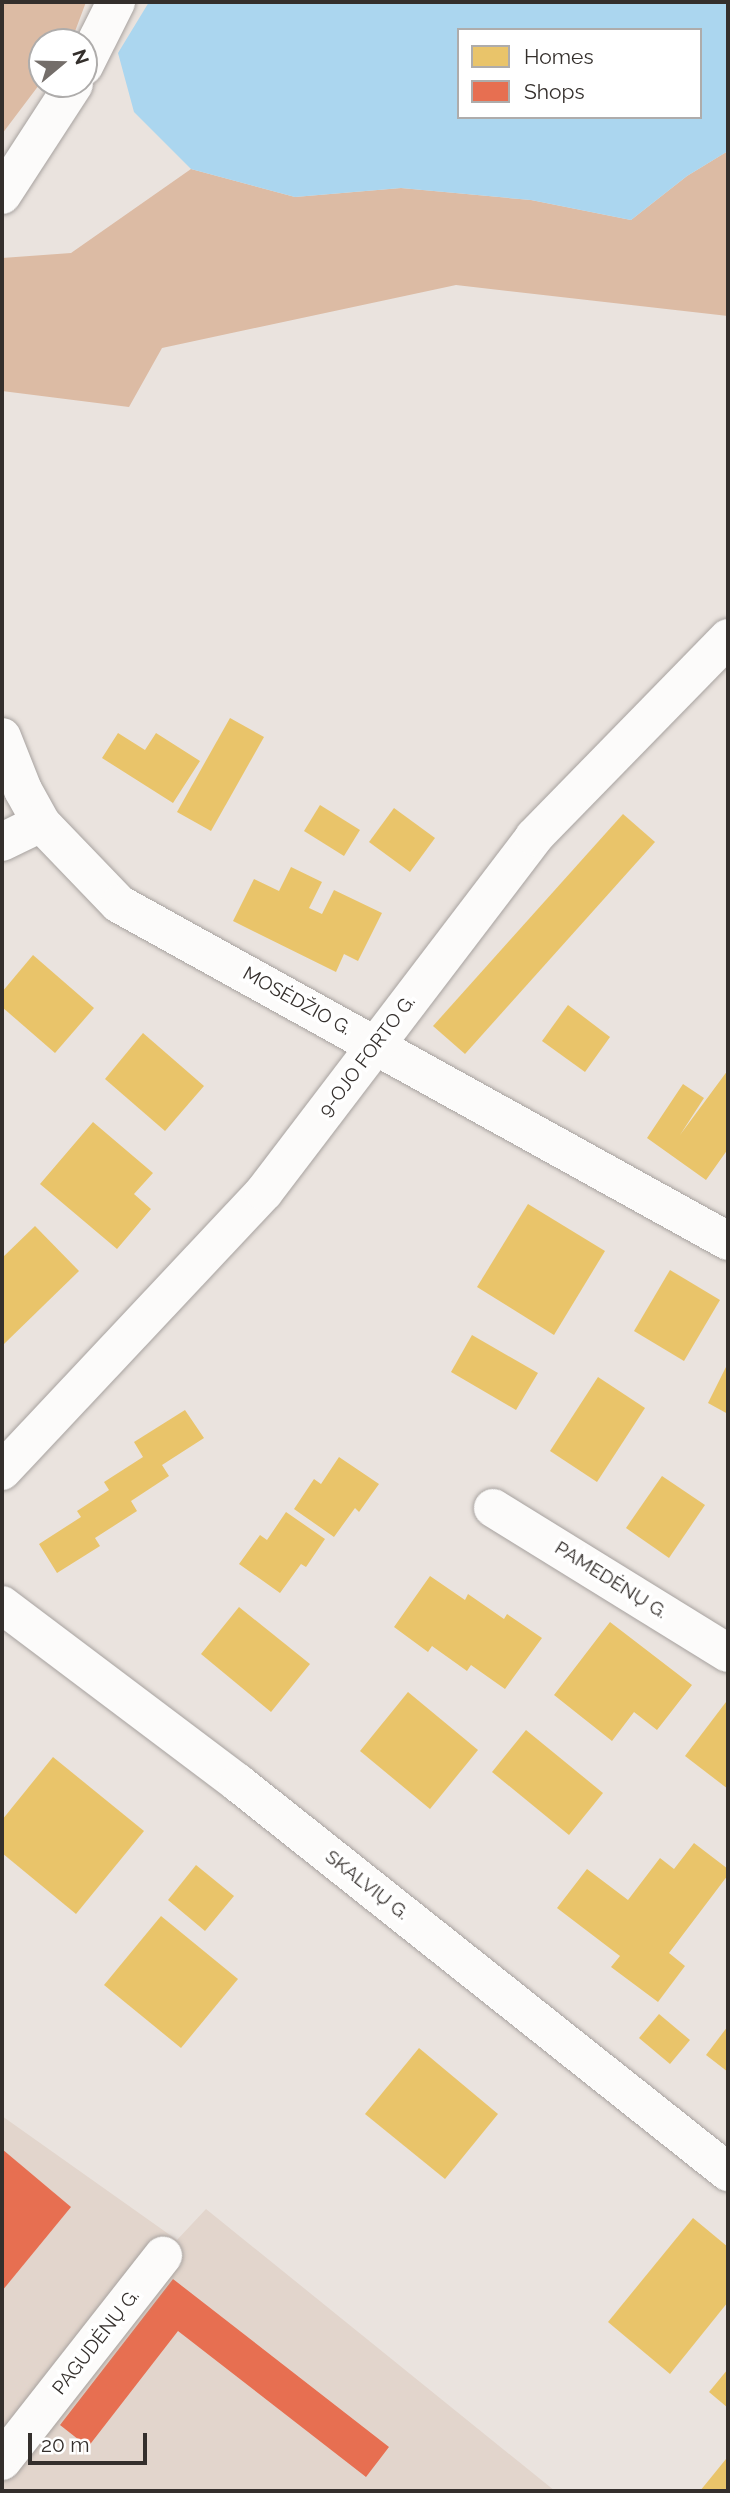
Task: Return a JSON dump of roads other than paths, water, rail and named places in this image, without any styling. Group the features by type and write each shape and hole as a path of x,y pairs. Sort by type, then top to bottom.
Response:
{"street":[{"path":"98,38 116,2"},
{"path":"2,195 65,98"},
{"name":"9-OJO FORTO G.","path":"2,1471 264,1192 534,837 728,638"},
{"name":"MOSĖDŽIO G.","path":"2,737 23,790 41,823 119,904 377,1044 728,1241"},
{"path":"2,842 41,823"},
{"name":"PAMEDĖNŲ G.","path":"493,1508 728,1653"},
{"name":"SKALVIŲ G.","path":"2,1605 238,1783 728,2172"},
{"name":"PAGUDĖNŲ G.","path":"2,2461 163,2256"}],"water":[{"path":"149,2 728,2 728,151 687,176 631,220 531,200 401,188 295,197 191,169 134,112 118,53"}]}
